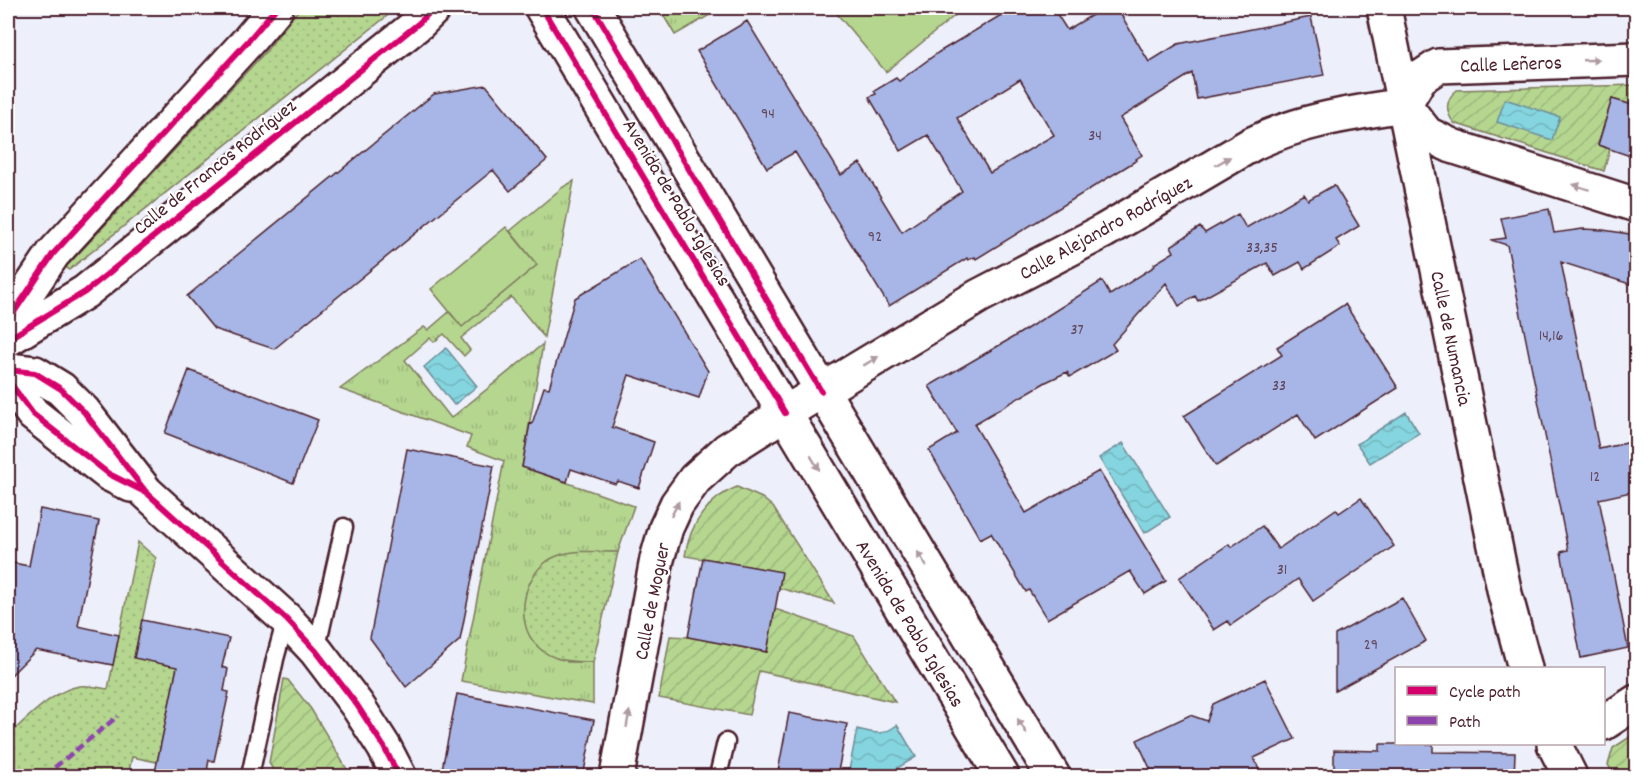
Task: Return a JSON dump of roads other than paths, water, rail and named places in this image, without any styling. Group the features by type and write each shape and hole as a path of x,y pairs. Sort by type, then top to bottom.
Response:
{"street":[{"path":"8,321 52,254 276,8"},
{"name":"Calle de Francos Rodríguez","path":"8,339 85,292 419,23 434,8"},
{"name":"Avenida de Pablo Iglesias","path":"542,8 1002,777"},
{"name":"Avenida de Pablo Iglesias","path":"593,8 1053,777"},
{"name":"Calle de Numancia","path":"1384,8 1505,594 1524,667"},
{"name":"Calle Leñeros","path":"1404,105 1420,78 1438,66 1636,59"},
{"path":"1404,105 1427,134 1452,146 1636,205"},
{"name":"Calle Alejandro Rodríguez","path":"821,391 980,296 1104,231 1276,132 1338,116 1404,105"},
{"path":"8,370 35,374 61,389 84,412 146,492 286,619 316,651 357,705 384,747 399,777"},
{"path":"8,380 33,414 109,474 146,492"},
{"name":"Calle de Moguer","path":"617,777 657,559 666,528 677,504 695,479 711,463 821,391"},
{"path":"1605,722 1636,702"}],"lane":[{"path":"316,651 344,527"},
{"path":"250,777 274,659 286,619"},
{"path":"718,777 726,742"}],"water":[{"path":"1505,99 1560,117 1552,140 1497,122"},
{"path":"446,348 477,386 454,405 424,367"},
{"path":"1406,412 1419,433 1370,463 1357,444"},
{"path":"1123,443 1170,517 1145,533 1099,458"},
{"path":"897,725 916,757 884,776 848,776 857,729 882,733"}]}
